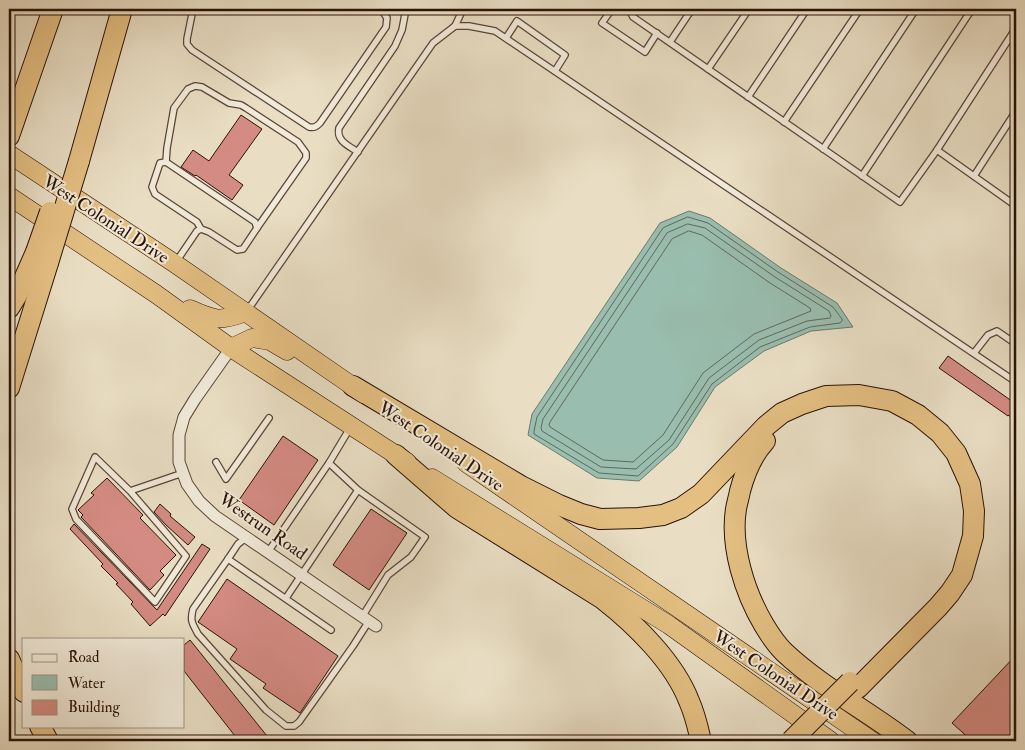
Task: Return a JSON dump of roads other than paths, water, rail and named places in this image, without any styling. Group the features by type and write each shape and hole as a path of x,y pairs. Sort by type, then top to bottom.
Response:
{"highway":[{"path":"9,136 52,9"},
{"path":"9,388 42,257 122,9"},
{"name":"West Colonial Drive","path":"9,154 174,263 872,741"},
{"name":"West Colonial Drive","path":"9,196 156,294 230,348 668,626 831,741"},
{"path":"9,308 42,257"},
{"path":"156,294 208,318 234,317 246,312"},
{"path":"230,348 252,338 270,341 327,374 353,386 522,486 559,505 581,514 600,518 647,517 663,515 681,508 701,494 766,426 782,414 802,404 826,396 859,395 892,401 918,415 940,432 956,453 970,484 974,511 974,536 962,574 950,594 938,607 792,741"},
{"path":"805,741 854,685 943,587 958,559 963,540 965,516 962,488 954,469 939,446 917,426 899,415 871,406 852,404 817,408 787,422 774,432 751,460 742,482 736,509 735,526 740,565 746,589 756,611 784,652 813,676 907,741"},
{"path":"396,455 457,508 603,599 620,613 660,654 678,678 689,700 701,741"},
{"path":"9,659 22,688"},
{"path":"41,728 48,741"}],"street":[{"name":"Westrun Road","path":"230,348 184,417 179,435 179,462 188,484 198,501 215,516 369,621"}],"lane":[{"path":"194,9 187,39 187,44 192,50 312,128 320,123 386,27 387,18 382,9"},
{"path":"358,152 341,140 339,128 395,46 402,30 406,9"},
{"path":"246,312 433,43 455,26 464,9"},
{"path":"612,9 602,23 644,52 657,33"},
{"path":"629,9 633,16 900,202 937,150 1016,28"},
{"path":"670,42 692,9"},
{"path":"708,69 749,9"},
{"path":"748,97 807,9"},
{"path":"784,122 860,9"},
{"path":"823,149 916,9"},
{"path":"862,176 972,9"},
{"path":"506,38 517,22 565,55 555,72"},
{"path":"455,26 469,26 495,31 1016,382"},
{"path":"166,162 166,148 174,108 188,89 194,86 202,87 229,103 241,104 298,142 306,153 306,158 257,228 244,250 237,250 209,232 201,230 197,231 174,263"},
{"path":"974,176 1016,111"},
{"path":"937,150 1014,204 1016,194"},
{"path":"201,230 197,222 155,194 152,187 160,163 166,162 255,222 257,228"},
{"path":"974,353 988,335 997,330 1016,344"},
{"path":"216,462 226,479 269,418"},
{"path":"268,552 329,463 351,426"},
{"path":"95,457 130,491 186,556 155,602 76,518 72,509 95,457"},
{"path":"246,538 238,544 193,609 191,623 198,634 266,710 286,726 294,726 299,722 369,621 388,575 411,558 426,537 358,490 329,463"},
{"path":"130,491 183,473"},
{"path":"286,598 358,490"},
{"path":"228,559 331,630"}],"water":[{"path":"689,211 710,218 781,268 837,303 853,327 811,331 764,351 715,387 677,447 639,481 597,478 528,435 532,414 660,223"}]}
